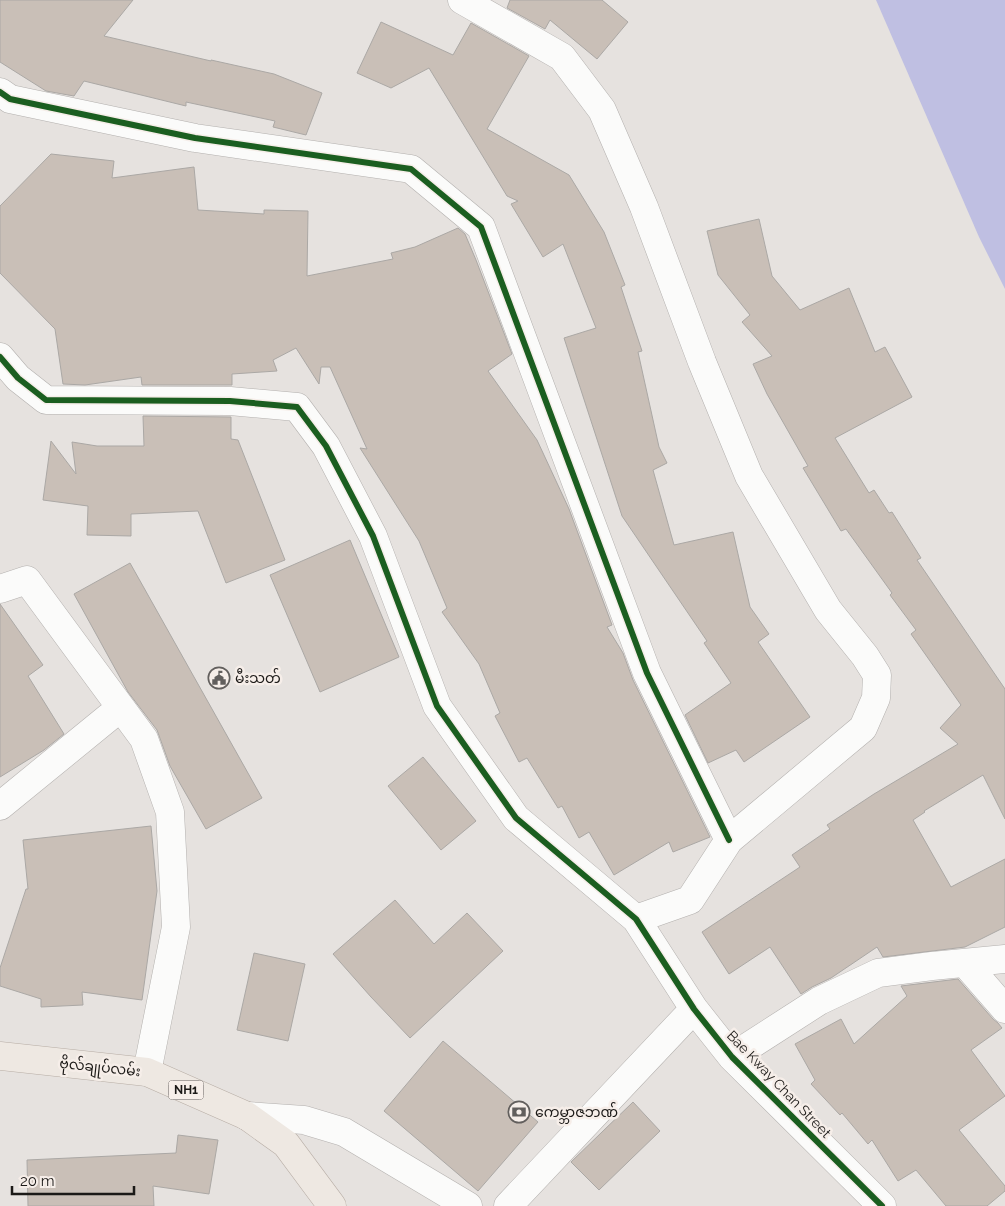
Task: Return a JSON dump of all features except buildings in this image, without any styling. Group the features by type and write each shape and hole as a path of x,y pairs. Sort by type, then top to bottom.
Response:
{"highway":[{"name":"ဗိုလ်ချုပ်လမ်း","path":"0,1056 147,1072 247,1116 286,1144 332,1206"}],"street":[{"path":"462,0 562,57 602,110 644,207 702,362 749,476 828,610 865,656 877,676 876,698 863,728 729,840 690,900 636,919"},
{"path":"0,92 10,99 195,138 411,169 481,227 648,673 729,840"},
{"name":"Bae Kway Chan Street","path":"0,357 18,378 46,400 230,401 297,407 326,446 373,536 438,706 516,818 636,919 694,1009 732,1057 882,1206"},
{"path":"0,589 27,580 144,739 170,812 176,928 147,1072"},
{"path":"0,806 120,708"},
{"path":"732,1057 819,1000 878,973 1005,959"},
{"path":"965,963 1005,1009"},
{"path":"508,1206 694,1009"},
{"path":"247,1116 304,1120 344,1132 468,1206"}],"water":[{"path":"876,0 1005,0 1005,289 979,237"}],"cycle path":[{"path":"0,92 10,99 195,138 411,169 481,227 647,673 729,840"},
{"path":"0,357 18,378 46,400 230,401 297,407 326,446 373,536 437,706 516,818 636,919 694,1009 732,1057 882,1206"}],"place":[{"name":"မီးသတ်","path":"219,678"},
{"name":"ကေမ္ဘာဇဘဏ်","path":"519,1112"}]}
